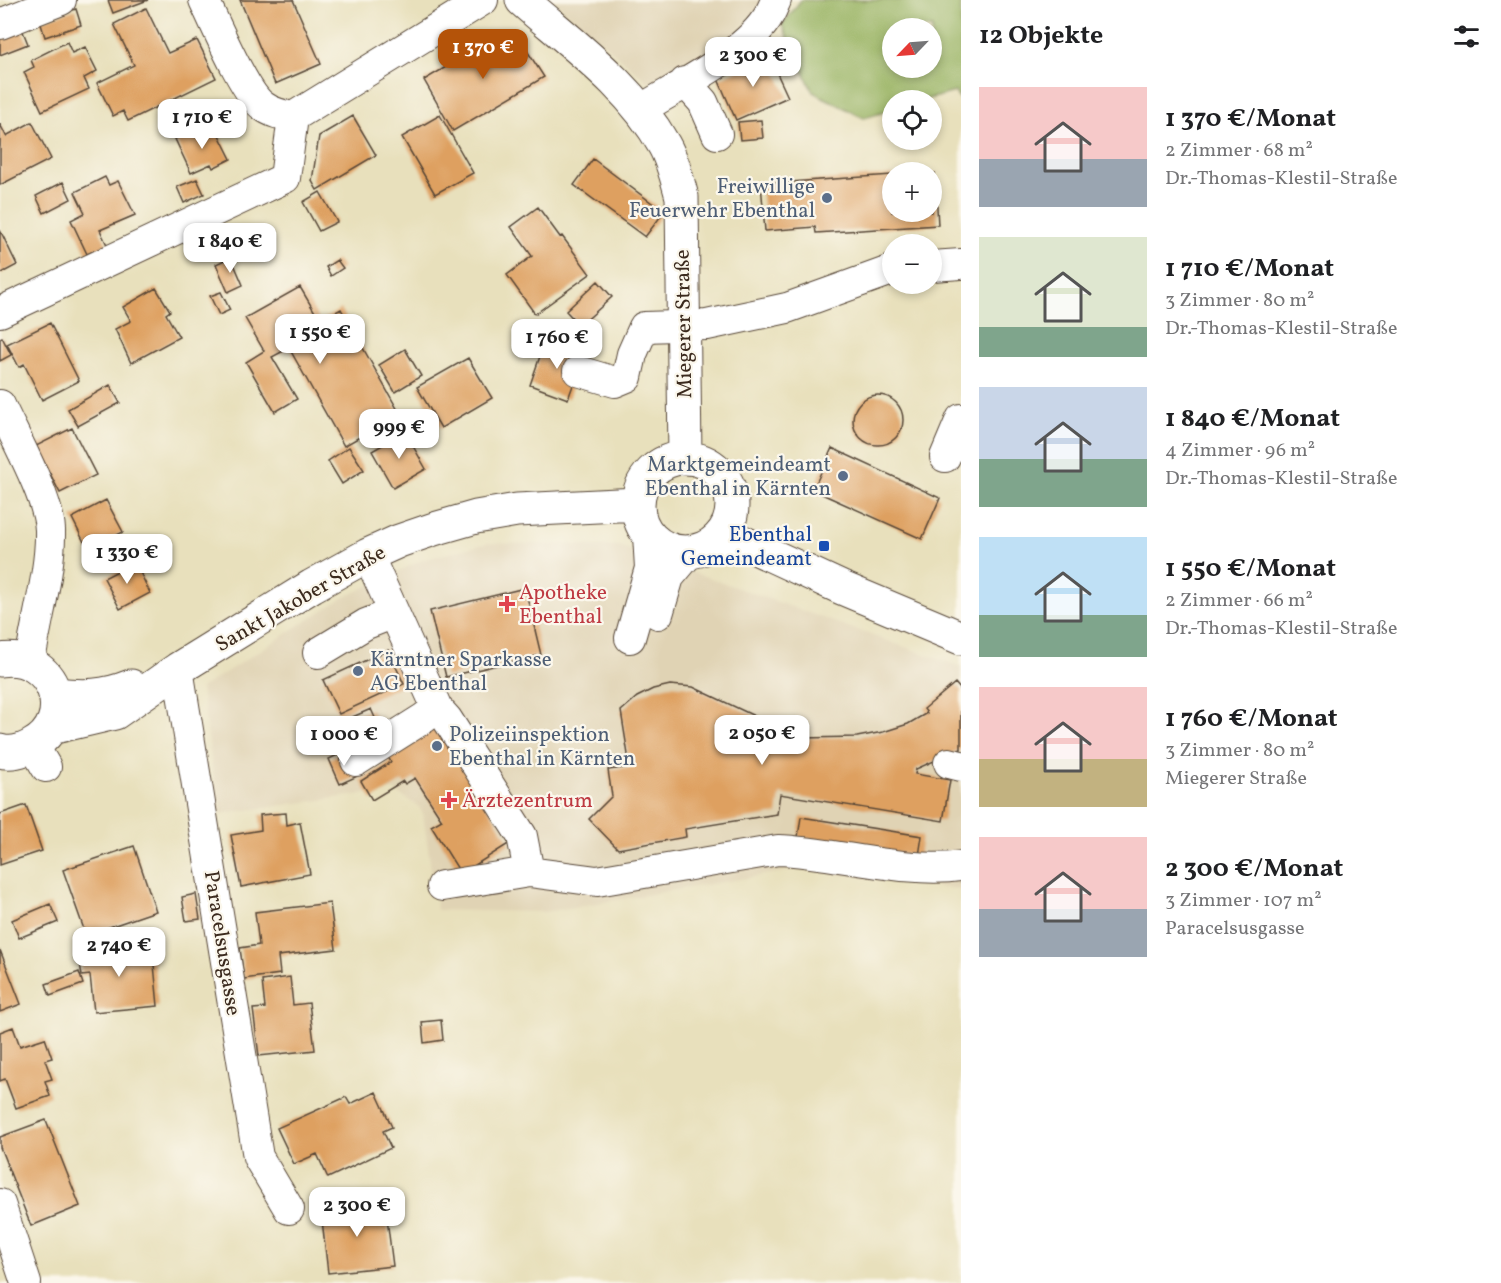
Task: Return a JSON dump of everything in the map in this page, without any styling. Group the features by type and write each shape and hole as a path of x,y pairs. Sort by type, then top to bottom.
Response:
{"main road":[{"name":"Miegerer Straße","path":"522,0 616,84 640,110 664,145 675,169 682,197 685,458"},
{"path":"685,458 705,462 721,475 730,494 731,514 723,533 709,546 690,552 678,552 667,549 648,535 640,521 638,504 642,487 652,471 667,461 685,458"},
{"name":"Sankt Jakober Straße","path":"0,751 23,751 44,747 115,713 178,669 312,586 368,555 434,529 476,517 517,510 638,504"},
{"path":"723,533 842,588 961,638"},
{"path":"15,661 41,670 50,681 55,694 57,711 44,747"},
{"name":"Sankt Jakober Straße","path":"55,694 100,696 178,669"}],"street":[{"path":"0,24 61,0"},
{"path":"204,0 247,88 260,105 273,113 293,117 483,0"},
{"path":"640,110 736,51 766,20 776,0"},
{"path":"685,82 703,102 717,134"},
{"path":"0,312 285,178 293,117"},
{"path":"942,265 961,264"},
{"path":"578,371 615,382 627,377 632,354 644,327 707,325 787,308 882,274"},
{"path":"0,405 41,495 50,528 45,581 15,661"},
{"path":"945,457 961,419"},
{"path":"648,535 650,568 639,642 669,577 690,552"},
{"path":"368,555 437,708 447,719 522,836 529,872"},
{"path":"318,653 366,624 394,613"},
{"name":"Paracelsusgasse","path":"178,669 258,1157 289,1209"},
{"path":"356,761 437,708"},
{"path":"442,886 529,872 597,881 778,850 802,851 912,866 961,866"},
{"path":"0,1204 26,1283"}],"shaded area":[{"path":"552,0 769,0 727,42 650,84"},
{"path":"488,543 619,546 961,667 961,890 800,869 544,912 437,910 423,814 419,807 393,790 219,814 201,688 341,599 422,560"}],"green space":[{"path":"801,0 961,0 961,100 955,92 942,95 942,90 882,90 882,113 864,118 813,92 782,25"}],"building":[{"path":"108,0 148,0 113,13"},
{"path":"240,0 293,0 321,64 275,84"},
{"path":"146,8 168,53 197,40 216,78 128,121 123,111 113,116 97,83 134,65 114,24"},
{"path":"76,9 81,25 45,37 40,21"},
{"path":"20,24 28,44 0,55 0,32"},
{"path":"502,34 526,49 544,77 453,131 424,80"},
{"path":"67,42 72,53 85,47 97,71 84,78 89,89 42,111 24,72 34,67 31,60"},
{"path":"769,56 788,97 736,120 718,79"},
{"path":"440,115 473,173 435,194 402,137"},
{"path":"353,116 376,155 317,190 312,181 319,136"},
{"path":"761,120 763,138 740,140 738,122"},
{"path":"32,122 51,159 0,185 0,124 6,136"},
{"path":"201,126 207,137 217,131 231,159 213,168 211,164 191,173 175,139"},
{"path":"593,159 664,212 645,237 574,185"},
{"name":"Freiwillige Feuerwehr Ebenthal","path":"882,176 882,222 938,222 938,225 816,233 815,227 765,231 761,184"},
{"path":"105,177 109,185 118,181 135,215 100,230 107,245 87,254 71,220 85,213 75,192"},
{"path":"197,179 204,194 184,203 177,187"},
{"path":"63,182 71,199 44,213 36,196"},
{"path":"320,192 337,222 319,231 303,202"},
{"path":"538,207 590,274 535,314 507,275 532,256 511,227"},
{"path":"0,230 17,265 0,274"},
{"path":"231,257 243,285 228,292 216,264"},
{"path":"337,260 343,268 331,276 326,267"},
{"path":"598,281 612,297 580,326 566,311"},
{"path":"300,287 320,321 341,309 400,414 344,446 289,348 272,357 297,399 275,412 246,362 264,351 245,318"},
{"path":"156,288 170,311 166,314 179,337 131,363 115,329 131,321 123,307"},
{"path":"221,292 230,310 219,315 210,296"},
{"path":"50,323 79,381 42,400 24,364 19,367 7,344"},
{"path":"2,337 11,355 0,361 0,338"},
{"path":"545,342 584,355 568,399 530,385"},
{"path":"405,349 421,376 395,392 379,365"},
{"path":"468,358 492,398 441,428 417,387"},
{"path":"110,385 120,403 78,426 68,409"},
{"path":"878,395 896,402 903,420 896,438 878,445 860,438 853,420 860,402"},
{"path":"72,428 96,475 60,493 36,446"},
{"path":"405,432 426,469 393,488 372,451"},
{"path":"349,447 364,470 342,484 328,461"},
{"path":"832,448 940,498 922,539 813,490"},
{"path":"106,500 123,532 88,550 72,518"},
{"path":"135,562 150,593 120,609 104,578"},
{"path":"525,588 541,655 446,677 430,611"},
{"path":"388,650 404,684 339,714 323,680"},
{"path":"955,683 961,690 961,749 916,769 915,774 950,780 943,821 780,794 777,814 685,829 686,837 618,849 589,819 612,796 608,770 630,767 621,711 637,697 653,689 670,685 693,687 801,738 857,737 908,724 927,713 924,709"},
{"path":"371,709 381,731 351,744 341,722"},
{"name":"Ärztezentrum","path":"437,726 510,843 461,874 431,826 442,820 415,778 405,784 403,781 372,800 361,781 391,762 388,757"},
{"path":"348,750 360,775 340,784 329,759"},
{"path":"26,805 42,851 0,865 0,814"},
{"path":"286,813 287,825 300,822 310,874 241,887 231,835 261,830 260,815"},
{"path":"801,817 922,836 919,856 798,837"},
{"path":"134,846 156,911 86,935 63,870"},
{"path":"196,894 200,919 186,921 182,897"},
{"path":"330,903 336,949 278,956 280,974 244,979 240,948 259,945 255,912"},
{"path":"50,904 58,922 19,938 12,920"},
{"path":"129,943 131,957 153,954 158,1006 94,1012 90,975 82,976 78,950"},
{"path":"0,950 21,1004 0,1012"},
{"path":"79,972 83,984 50,996 46,984"},
{"path":"290,977 293,1005 309,1003 315,1050 259,1056 253,1009 265,1008 262,981"},
{"path":"441,1020 443,1040 424,1043 422,1022"},
{"path":"13,1027 20,1046 45,1038 52,1058 45,1060 52,1079 45,1081 50,1096 16,1108 5,1079 0,1081 0,1032"},
{"path":"376,1092 392,1127 383,1131 391,1148 328,1178 317,1154 294,1164 277,1128 346,1097 350,1104"},
{"path":"46,1120 80,1206 31,1226 0,1147 0,1137"},
{"path":"385,1203 393,1266 328,1273 321,1211"}],"place":[{"name":"Freiwillige Feuerwehr Ebenthal","path":"827,198"},
{"name":"Marktgemeindeamt Ebenthal in Kärnten","path":"843,476"},
{"name":"Ebenthal Gemeindeamt","path":"824,546"},
{"name":"Apotheke Ebenthal","path":"507,604"},
{"name":"Kärntner Sparkasse AG Ebenthal","path":"358,671"},
{"name":"Polizeiinspektion Ebenthal in Kärnten","path":"437,746"},
{"name":"Ärztezentrum","path":"449,800"}]}
